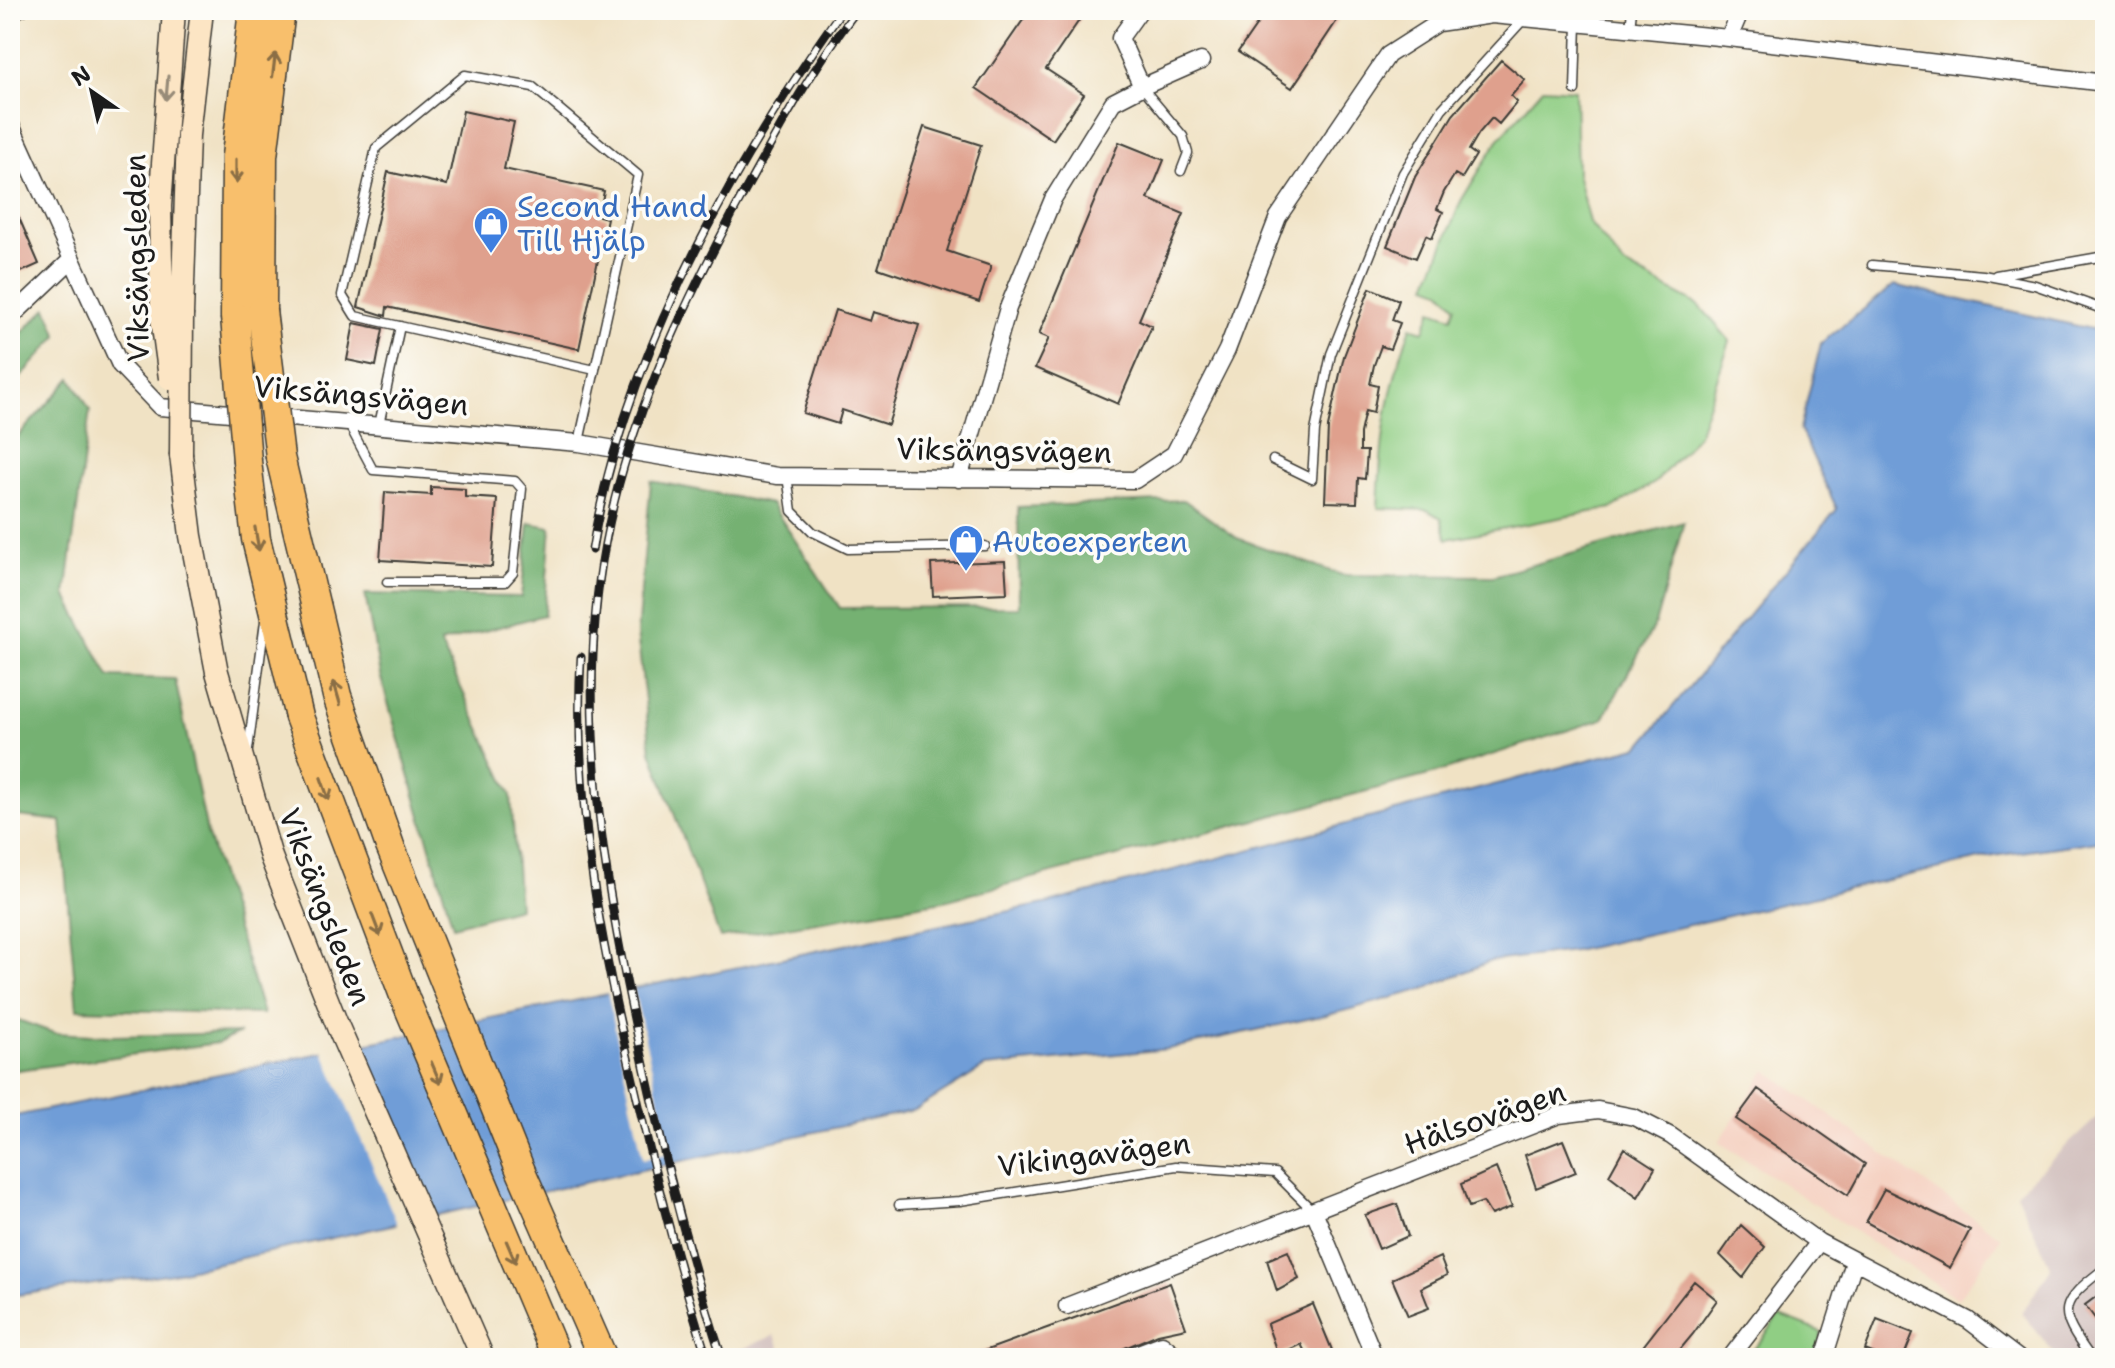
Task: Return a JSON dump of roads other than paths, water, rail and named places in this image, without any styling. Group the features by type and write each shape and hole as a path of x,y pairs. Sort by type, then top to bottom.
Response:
{"highway":[{"path":"253,10 236,156 249,314 337,696 390,846 520,1169 603,1358"},
{"path":"281,10 263,156 249,314 247,461 256,539 299,717 348,852 429,1057 557,1358"}],"main road":[{"name":"Viksängsleden","path":"174,10 160,206 172,316 181,455 191,536 215,659 271,857 338,1027 483,1358"},
{"name":"Viksängsleden","path":"172,316 202,10"}],"street":[{"path":"1140,10 1120,38 1142,87"},
{"path":"1729,38 1741,10"},
{"name":"Viksängsvägen","path":"10,123 120,365 160,407 579,443 787,476 1135,480 1174,454 1227,350 1278,217 1388,55 1438,23 1492,15 1729,38 2105,83"},
{"path":"959,479 1008,308 1053,199 1113,102 1201,61"},
{"path":"10,318 71,260"},
{"name":"Hälsovägen","path":"1067,1306 1559,1115 1598,1110 1634,1117 1671,1136 1819,1242 1968,1320 2018,1358"},
{"name":"Vikingavägen","path":"1314,1211 1375,1358"},
{"path":"1730,1358 1819,1242"},
{"path":"1824,1358 1854,1262"},
{"path":"1125,1358 1162,1344 1179,1358"}],"lane":[{"path":"10,17 25,10"},
{"path":"1630,28 1632,10"},
{"path":"1273,460 1312,479 1315,431 1331,354 1403,173 1442,109 1525,19"},
{"path":"1575,90 1577,23"},
{"path":"579,443 638,175 533,87 465,75 376,148 342,295 355,316 595,370"},
{"path":"1142,87 1183,136 1188,153 1181,171"},
{"path":"1989,277 2105,256"},
{"path":"1872,265 2035,285 2102,310 2105,289"},
{"path":"379,425 400,326"},
{"path":"347,423 373,470 515,481 522,489 513,573 505,582 387,582"},
{"path":"787,476 792,511 813,532 848,549 985,546"},
{"path":"246,777 249,729 269,596"},
{"name":"Vikingavägen","path":"899,1205 960,1201 1176,1166 1275,1173 1314,1211"},
{"path":"2091,1358 2072,1332 2064,1310 2067,1299 2105,1268"}],"water":[{"path":"1894,285 2105,332 2105,840 1994,856 1574,951 1491,961 1424,989 1340,1012 1168,1049 985,1067 915,1110 173,1273 10,1296 10,1117 1049,903 1640,746 1837,509 1800,429 1821,343"}],"railway":[{"path":"592,550 607,478 629,407 687,267 761,133 842,10"},
{"path":"722,1358 667,1165 615,922 597,797 593,734 592,671 596,608 605,544 627,457 674,331 713,251 777,134 823,58 857,10"},
{"path":"581,657 581,761 599,917 648,1143 707,1358"}],"place":[{"name":"Second Hand Till Hjälp","path":"491,255"},
{"name":"Autoexperten","path":"966,573"}]}
